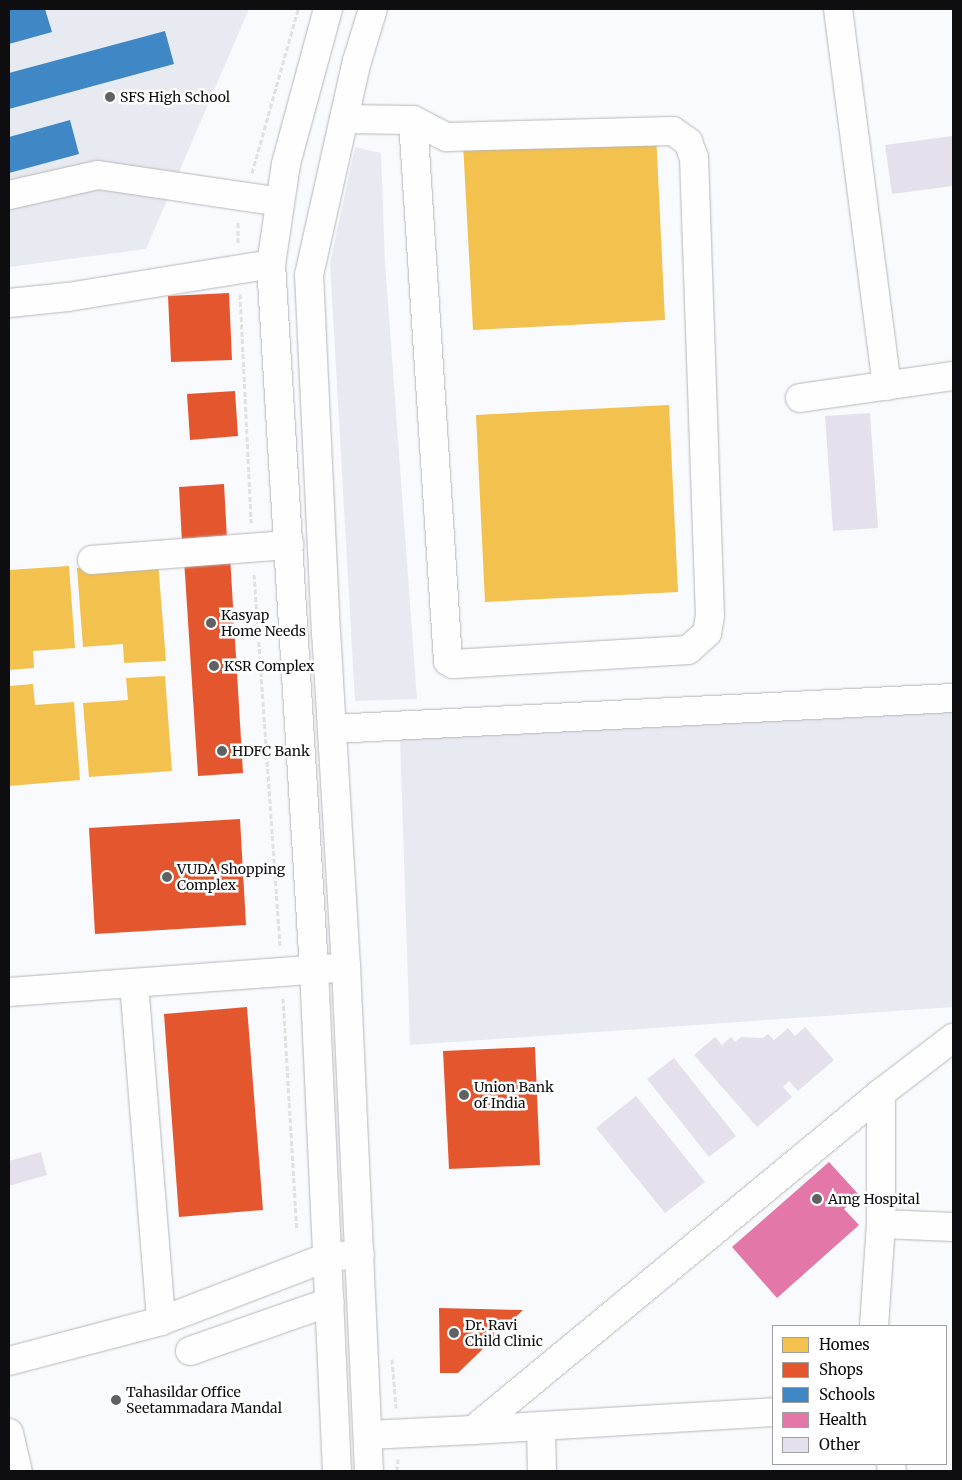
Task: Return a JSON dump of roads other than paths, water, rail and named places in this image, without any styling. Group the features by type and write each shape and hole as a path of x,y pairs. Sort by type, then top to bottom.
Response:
{"street":[{"path":"328,9 286,164 271,264 314,969 337,1471"},
{"path":"369,1471 346,967 309,275 357,61 373,9"},
{"path":"838,9 887,386"},
{"path":"344,119 413,120 447,137 673,131 688,142 694,158 710,615 707,633 688,650 454,664 448,661 413,120"},
{"path":"9,195 98,175 280,202"},
{"path":"9,303 68,297 271,264"},
{"path":"800,398 953,376"},
{"path":"92,560 289,545"},
{"path":"332,729 953,698"},
{"path":"9,992 346,967"},
{"path":"134,983 161,1321"},
{"path":"472,1430 881,1093 953,1038"},
{"path":"874,1325 881,1224 881,1093"},
{"path":"881,1224 953,1227"},
{"path":"9,1361 161,1321 328,1257 360,1254"},
{"path":"190,1351 330,1302"},
{"path":"368,1435 541,1428 772,1412"},
{"path":"541,1428 542,1471"},
{"path":"9,1433 18,1471"}],"place":[{"name":"SFS High School","path":"110,97"},
{"name":"Kasyap Home Needs","path":"211,623"},
{"name":"KSR Complex","path":"214,666"},
{"name":"HDFC Bank","path":"222,751"},
{"name":"VUDA Shopping Complex","path":"167,877"},
{"name":"Union Bank of India","path":"464,1095"},
{"name":"Amg Hospital","path":"817,1199"},
{"name":"Dr. Ravi Child Clinic","path":"454,1333"},
{"name":"Tahasildar Office Seetammadara Mandal","path":"116,1400"}]}
